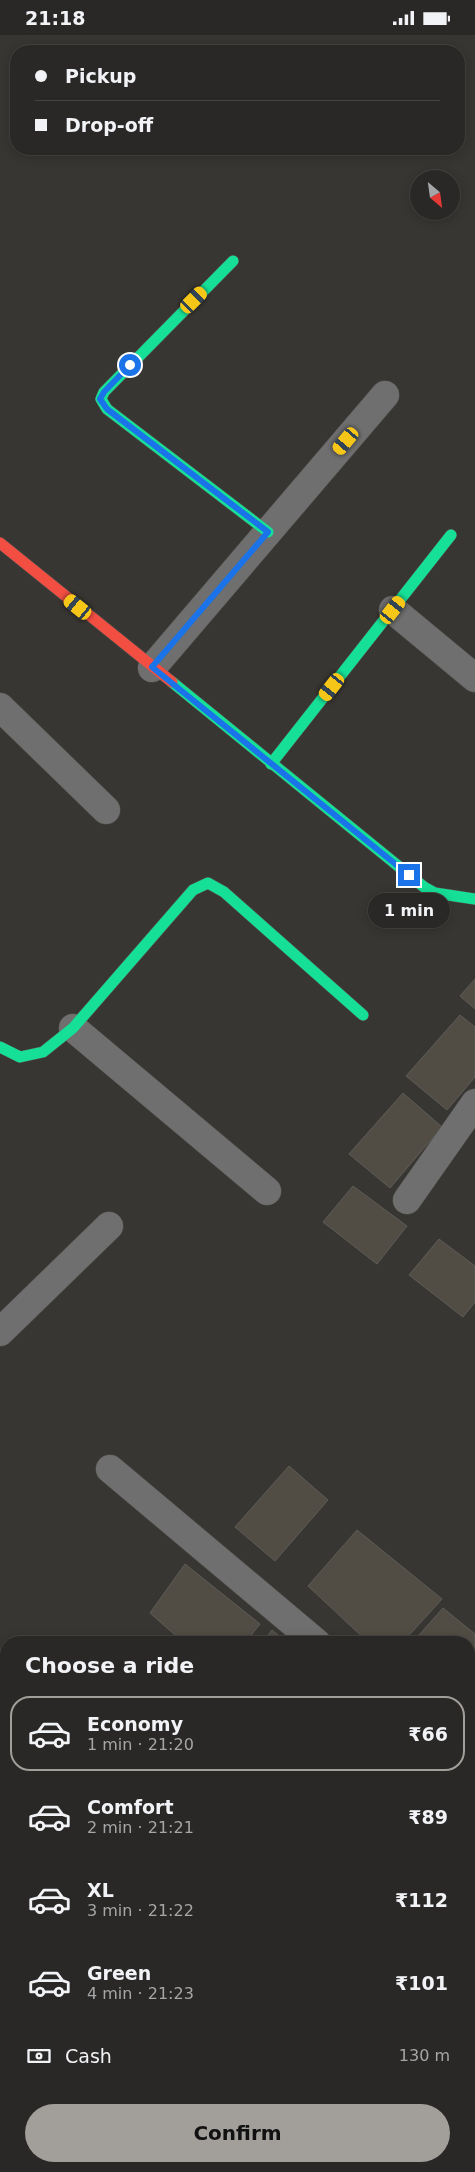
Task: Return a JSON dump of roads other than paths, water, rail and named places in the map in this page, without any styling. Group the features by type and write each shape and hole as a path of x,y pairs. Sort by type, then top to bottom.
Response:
{"street":[{"path":"233,261 104,392 100,399 107,409 268,532"},
{"path":"152,667 385,395"},
{"path":"271,764 452,535"},
{"path":"0,543 424,887 435,893 475,899"},
{"path":"393,610 475,678"},
{"path":"0,707 106,809"},
{"path":"0,1047 20,1057 43,1052 73,1028 193,890 208,883 224,891 363,1015"},
{"path":"73,1028 268,1191"},
{"path":"408,1200 475,1103"},
{"path":"0,1332 109,1227"},
{"path":"110,1469 309,1636"}]}
